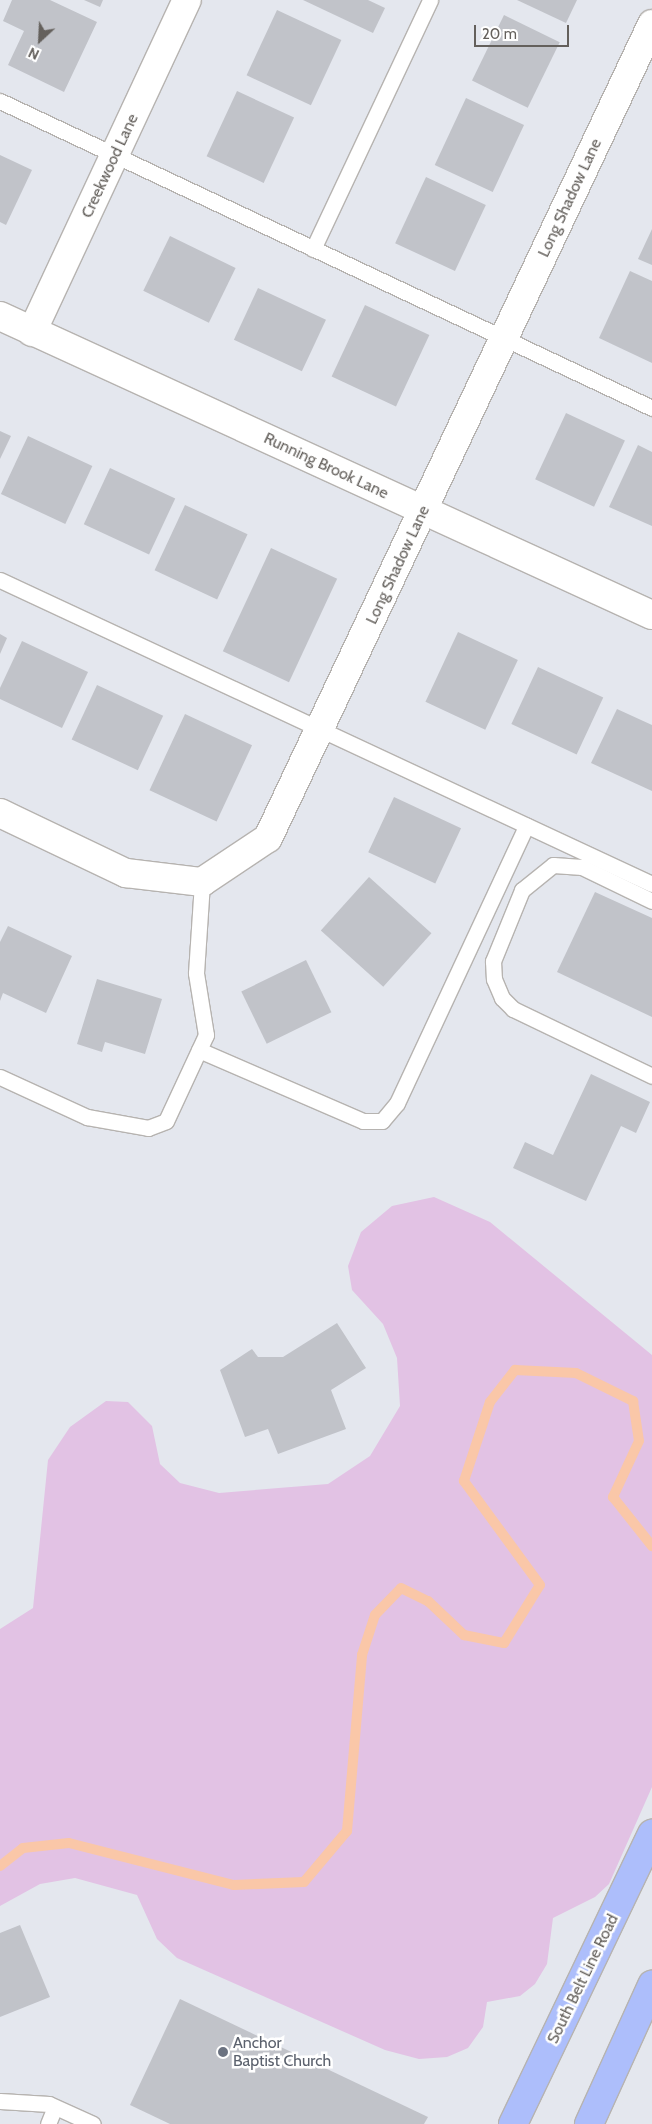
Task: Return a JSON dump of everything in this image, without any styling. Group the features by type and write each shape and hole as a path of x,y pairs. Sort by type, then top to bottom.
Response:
{"main road":[{"name":"South Belt Line Road","path":"513,2124 652,1834"},
{"path":"589,2124 652,1985"}],"street":[{"name":"Creekwood Lane","path":"32,332 187,0"},
{"name":"Long Shadow Lane","path":"202,882 268,838 652,24"},
{"name":"Running Brook Lane","path":"0,316 652,615"},
{"path":"0,813 126,873 202,882"}],"lane":[{"path":"313,249 430,0"},
{"path":"0,101 503,340 652,408"},
{"path":"0,580 319,731 652,884"},
{"path":"199,1050 364,1121 382,1121 397,1103 526,826"},
{"path":"652,901 582,867 553,865 522,890 493,961 494,979 502,998 513,1009 652,1076"},
{"path":"0,1077 88,1117 148,1128 166,1121 206,1036 196,973 202,882"},
{"path":"0,2100 55,2107 93,2124"},
{"path":"48,2124 55,2107"}],"shaded area":[{"path":"434,1197 490,1222 652,1355 652,1787 609,1884 595,1897 553,1918 547,1964 535,1984 520,1996 487,2002 483,2027 468,2048 447,2057 419,2059 385,2050 177,1958 157,1939 137,1895 75,1878 40,1884 0,1906 0,1629 33,1608 48,1460 70,1427 106,1401 128,1402 152,1426 160,1464 180,1483 219,1493 328,1484 370,1456 400,1406 397,1358 383,1324 352,1290 348,1266 361,1232 392,1206"}],"building":[{"path":"12,0 50,0 97,22 64,92 8,65 24,31 3,21"},
{"path":"84,0 103,0 100,7"},
{"path":"303,0 368,0 385,8 373,33"},
{"path":"517,0 577,0 566,23"},
{"path":"277,10 341,40 311,105 247,75"},
{"path":"504,15 560,42 528,108 472,81"},
{"path":"237,91 294,118 264,183 207,156"},
{"path":"466,98 524,125 493,192 435,165"},
{"path":"0,155 32,170 6,225 0,222"},
{"path":"426,177 486,205 455,271 395,243"},
{"path":"652,229 652,265 638,259"},
{"path":"170,236 236,268 209,323 143,291"},
{"path":"630,271 652,281 652,363 599,338"},
{"path":"258,288 326,320 302,371 234,340"},
{"path":"365,305 429,335 396,407 332,377"},
{"path":"566,413 625,440 594,507 535,479"},
{"path":"0,431 11,436 0,459"},
{"path":"28,436 92,466 65,524 1,494"},
{"path":"638,445 652,452 652,526 609,507"},
{"path":"110,468 175,498 149,555 84,524"},
{"path":"185,505 248,534 217,599 155,570"},
{"path":"271,548 337,579 289,682 223,651"},
{"path":"458,632 518,660 485,730 425,702"},
{"path":"0,634 7,638 0,654"},
{"path":"22,641 88,672 62,728 0,699 0,688"},
{"path":"538,667 603,697 577,755 511,724"},
{"path":"97,685 163,716 138,770 72,739"},
{"path":"617,709 652,725 652,791 591,763"},
{"path":"185,714 252,745 217,821 150,790"},
{"path":"394,797 461,828 435,884 368,852"},
{"path":"369,877 431,933 383,987 321,931"},
{"path":"595,892 652,918 652,1017 557,972"},
{"path":"8,926 72,956 46,1013 3,993 0,1001 0,942"},
{"path":"306,960 331,1012 267,1044 241,992"},
{"path":"97,979 162,999 145,1054 105,1042 102,1052 77,1044"},
{"path":"591,1074 650,1102 636,1133 621,1126 586,1201 513,1168 525,1142 553,1155"},
{"path":"337,1323 366,1368 331,1390 346,1429 278,1454 268,1429 245,1437 220,1370 252,1349 258,1357 283,1357"},
{"path":"20,1925 50,1997 0,2017 0,1933"},
{"name":"Anchor Baptist Church","path":"180,1999 428,2117 424,2124 170,2124 130,2105"}],"waterway":[{"path":"0,1866 23,1848 69,1843 234,1885 304,1882 347,1831 362,1655 375,1615 401,1588 428,1601 464,1635 504,1643 540,1585 464,1481 490,1402 515,1370 576,1373 633,1401 639,1441 613,1497 652,1546"}],"place":[{"name":"Anchor Baptist Church","path":"223,2052"}]}
